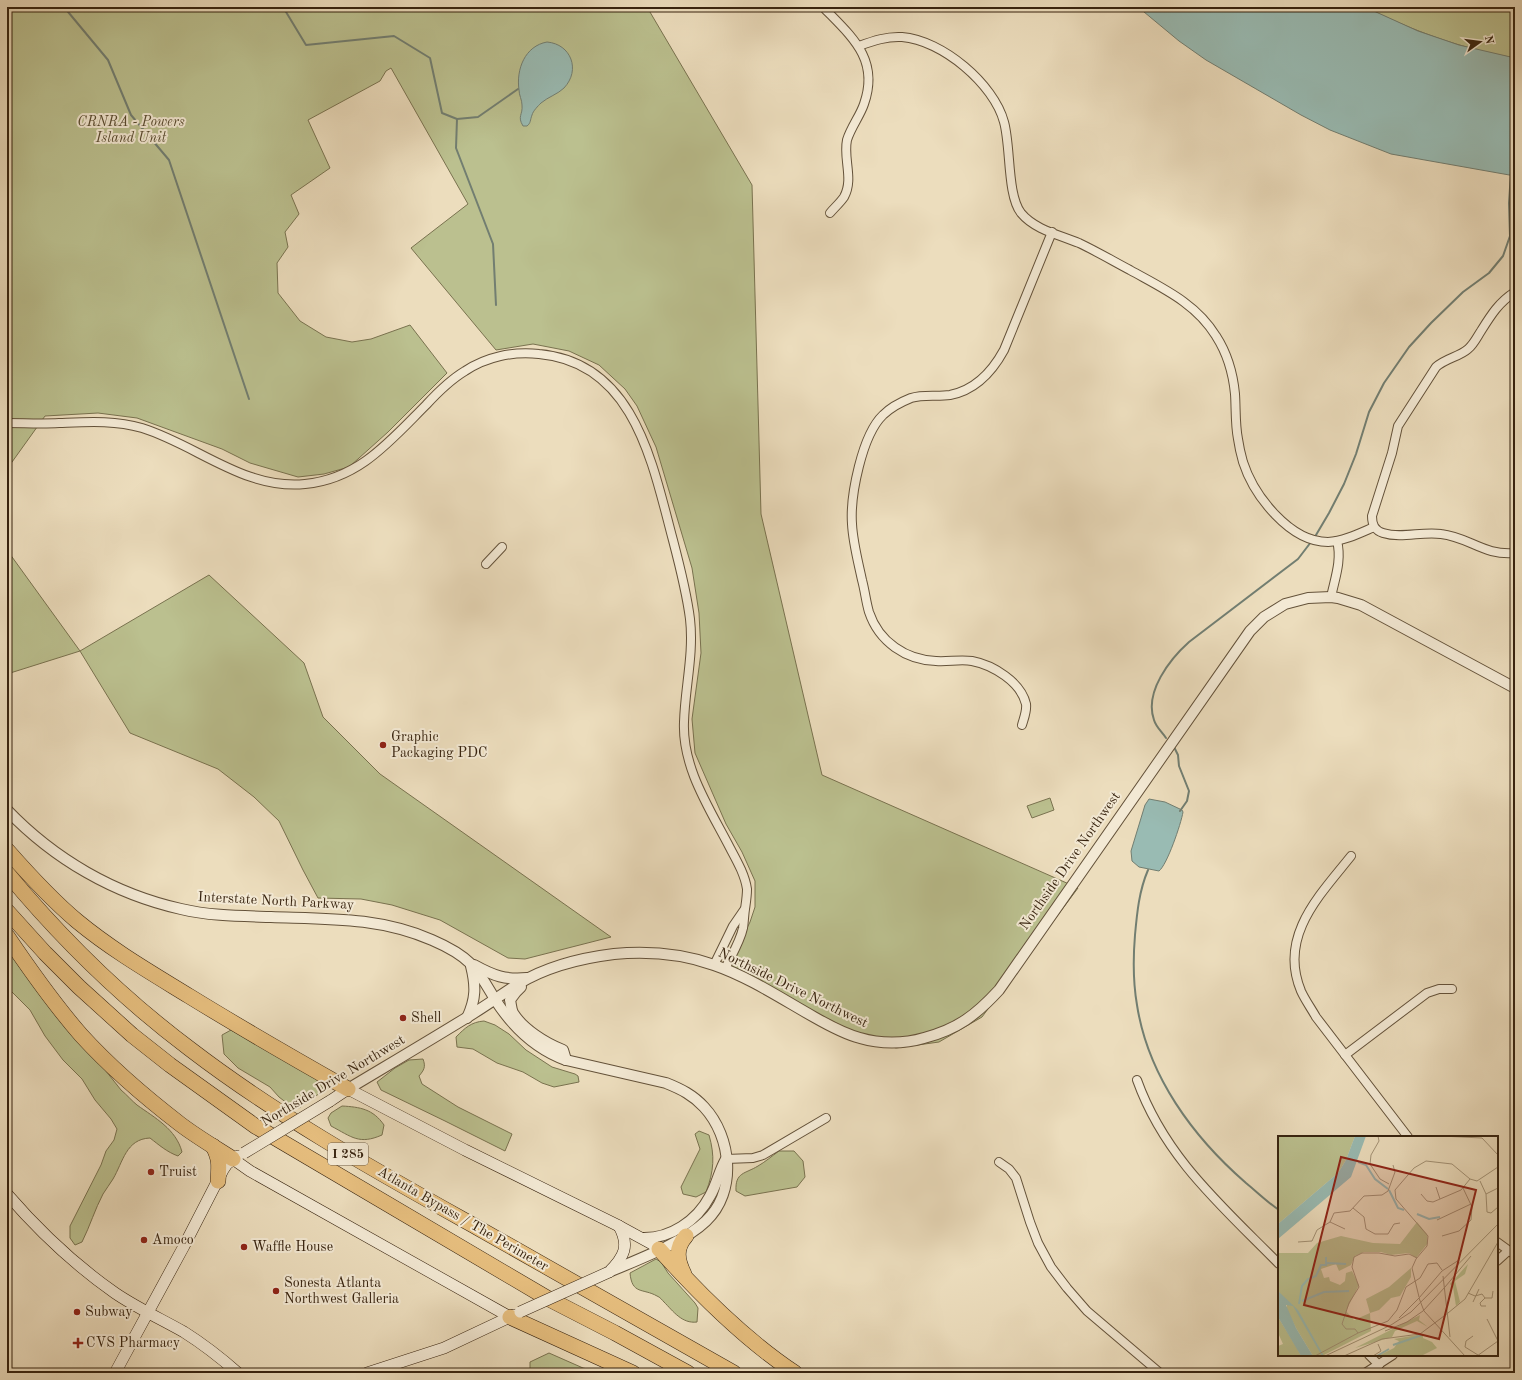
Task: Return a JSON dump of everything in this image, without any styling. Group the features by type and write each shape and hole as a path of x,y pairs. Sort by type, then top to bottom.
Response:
{"highway":[{"path":"7,850 25,871 58,904 78,922 117,951 234,1023 348,1089"},
{"name":"Atlanta Bypass / The Perimeter","path":"7,873 55,928 88,962 189,1049 241,1087 274,1109 381,1173 734,1373"},
{"name":"Atlanta Bypass / The Perimeter","path":"7,912 79,987 132,1034 187,1077 255,1126 547,1298 615,1332 688,1373"},
{"path":"7,936 52,999 81,1035 134,1087 181,1125 213,1146 238,1156"},
{"path":"213,1146 219,1159 220,1166 218,1181"},
{"path":"686,1236 680,1246 678,1255 681,1268 690,1283"},
{"path":"659,1249 690,1283 742,1332 767,1353 795,1373"},
{"path":"515,1315 633,1373"}],"main road":[{"name":"Northside Drive Northwest","path":"115,1373 184,1246 223,1170 238,1156 348,1089"},
{"path":"348,1089 459,1147 619,1226 659,1249"},
{"path":"238,1156 250,1171 515,1315"},
{"path":"7,1194 37,1227 79,1265 116,1293 148,1313 190,1336 238,1373"},
{"path":"367,1373 439,1350 609,1272 617,1264 624,1251 624,1240 619,1226"}],"street":[{"path":"823,7 858,46 868,67 868,89 864,105 851,129 847,140 847,189 843,198 830,213"},
{"path":"858,46 876,40 894,37 916,39 941,51 978,78 994,98 1004,121 1013,195 1021,214 1028,220 1086,246 1173,294 1200,315 1216,336 1228,360 1235,392 1237,436 1243,463 1253,485 1270,508 1287,526 1300,535 1318,541 1337,541 1374,527"},
{"path":"1022,725 1026,706 1024,699 1011,680 996,670 984,664 971,661 934,661 916,658 898,650 882,636 875,625 870,612 853,539 852,507 855,483 863,455 873,429 883,415 896,405 911,398 926,395 950,395 965,390 981,381 995,366 1004,350 1052,232"},
{"path":"1515,292 1500,303 1469,348 1462,354 1445,360 1436,367 1398,426 1392,453 1372,516 1374,527 1382,533 1395,535 1443,534 1468,542 1489,552 1504,554 1515,553"},
{"path":"7,423 56,424 95,421 125,424 157,433 253,478 279,484 305,484 337,477 366,462 381,450 444,386 463,372 482,362 518,353 543,354 569,360 592,372 611,387 627,406 640,432 652,462 686,592 690,620 691,663 684,722 687,754 697,784 743,875 747,887 747,898 742,931 725,969"},
{"path":"1331,597 1340,558 1337,541"},
{"path":"486,564 502,547"},
{"name":"Northside Drive Northwest","path":"348,1089 531,977 559,966 614,954 629,953 675,955 714,965 725,969 828,1025 864,1040 891,1043 915,1041 939,1034 962,1024 982,1008 998,990 1250,631 1274,609 1285,604 1308,598 1331,597 1361,605 1515,688"},
{"name":"Interstate North Parkway","path":"7,810 49,848 82,870 117,887 180,909 205,913 355,920 378,923 407,931 434,941 456,952 469,963 482,978 506,1016 526,1036 549,1053 566,1060 666,1083 690,1094 705,1108 716,1124 723,1141 728,1170 725,1190 716,1209 706,1221 686,1236 609,1272"},
{"path":"1351,856 1306,915 1298,935 1295,956 1297,978 1304,997 1316,1017 1407,1136"},
{"path":"714,965 733,926 745,910"},
{"path":"469,963 500,978 516,979 531,977"},
{"path":"466,1018 472,1007 474,996 474,979 469,963"},
{"path":"531,977 510,1000 512,1012 527,1028 553,1046 563,1050 566,1060"},
{"path":"1345,1055 1427,993 1439,989 1452,989"},
{"path":"1137,1080 1143,1097 1158,1127 1188,1170 1278,1263"},
{"path":"642,1238 655,1238 668,1234 686,1224 697,1214 710,1197 720,1169 726,1159 747,1158 763,1155 826,1118"},
{"path":"999,1162 1009,1169 1016,1178 1038,1243 1051,1267 1067,1288 1087,1310 1160,1373"},
{"path":"1498,1243 1512,1253 1498,1260"},
{"path":"1370,1356 1379,1365"},
{"path":"1365,1373 1392,1356"}],"green space":[{"name":"CRNRA - Powers Island Unit","path":"7,7 647,7 752,185 761,514 822,775 1078,888 982,1017 939,1042 896,1048 848,1035 728,967 750,922 755,907 755,881 742,852 726,824 695,753 692,719 701,653 699,613 692,568 656,447 637,406 625,389 599,365 569,351 533,344 496,350 411,248 468,204 391,68 386,71 380,81 308,120 330,168 291,195 299,214 285,232 288,247 277,263 278,293 300,321 326,337 352,342 371,339 410,325 447,373 388,432 349,467 324,474 298,477 250,463 222,449 137,418 98,413 45,416 7,469"},
{"path":"1365,7 1515,7 1515,58 1476,50 1438,38 1401,24"},
{"path":"7,550 80,651 7,674"},
{"path":"209,575 304,663 323,717 380,774 611,937 525,959 508,958 440,920 392,905 361,899 318,898 279,821 254,797 218,769 130,733 80,651"},
{"path":"1050,798 1054,810 1032,818 1027,806"},
{"path":"7,946 121,1090 137,1105 170,1130 182,1152 178,1156 163,1148 150,1138 142,1139 130,1147 103,1194 82,1242 75,1245 70,1238 70,1226 101,1165 106,1151 114,1140 117,1129 111,1119 95,1100 82,1079 63,1060 45,1036 30,1010 7,987"},
{"path":"484,1021 495,1025 509,1034 526,1050 552,1067 575,1074 578,1076 579,1082 554,1087 542,1083 523,1072 497,1063 473,1049 457,1047 456,1037 465,1028 472,1024"},
{"path":"231,1030 312,1074 323,1088 320,1093 299,1108 292,1107 279,1097 270,1087 238,1068 224,1054 222,1035"},
{"path":"423,1059 424,1068 419,1076 422,1084 458,1107 512,1134 505,1151 381,1090 377,1082 395,1068 409,1060"},
{"path":"342,1106 360,1108 371,1112 384,1125 382,1135 374,1138 361,1139 350,1136 331,1126 328,1118 331,1113"},
{"path":"699,1131 709,1135 713,1164 711,1177 706,1192 696,1197 683,1194 681,1187 700,1149 695,1134"},
{"path":"779,1151 794,1151 803,1161 805,1177 797,1187 745,1196 736,1191 737,1180 742,1174 761,1164"},
{"path":"656,1259 661,1262 668,1273 695,1303 698,1308 697,1322 682,1319 659,1297 639,1290 633,1285 630,1273"},
{"path":"549,1353 583,1368 605,1373 530,1373 530,1362"}],"water":[{"path":"1138,7 1365,7 1418,31 1459,45 1515,58 1515,176 1391,154 1330,130 1206,60 1179,41"},
{"path":"547,42 555,44 567,53 571,59 572,74 564,88 541,103 533,112 529,124 527,126 523,126 520,120 522,101 518,82 521,67 528,53 533,48 539,44"},
{"path":"1149,799 1165,802 1182,810 1183,812 1170,853 1159,871 1139,867 1132,861 1131,851 1145,805"}],"waterway":[{"path":"64,7 108,60 131,115 169,160 249,399"},
{"path":"283,7 306,45 394,36 430,58 442,113 457,119 478,117 518,89"},
{"path":"457,119 456,148 493,244 496,305"},
{"path":"1316,535 1344,484 1356,454 1369,412 1384,383 1409,347 1431,323 1463,292 1489,273 1503,256 1510,236 1509,203 1511,173"},
{"path":"1166,738 1154,720 1152,709 1153,698 1161,677 1174,657 1189,642 1298,559 1311,542"},
{"path":"1174,747 1178,755 1179,766 1189,791 1187,801 1180,811"},
{"path":"1148,870 1140,894 1134,944 1134,970 1137,1005 1151,1056 1162,1080 1176,1103 1208,1146 1246,1183 1278,1209"}],"place":[{"name":"Graphic Packaging PDC","path":"383,745"},
{"name":"Shell","path":"403,1018"},
{"name":"Truist","path":"151,1172"},
{"name":"Amoco","path":"144,1240"},
{"name":"Waffle House","path":"244,1247"},
{"name":"Sonesta Atlanta Northwest Galleria","path":"276,1291"},
{"name":"Subway","path":"77,1312"},
{"name":"CVS Pharmacy","path":"78,1343"}]}
